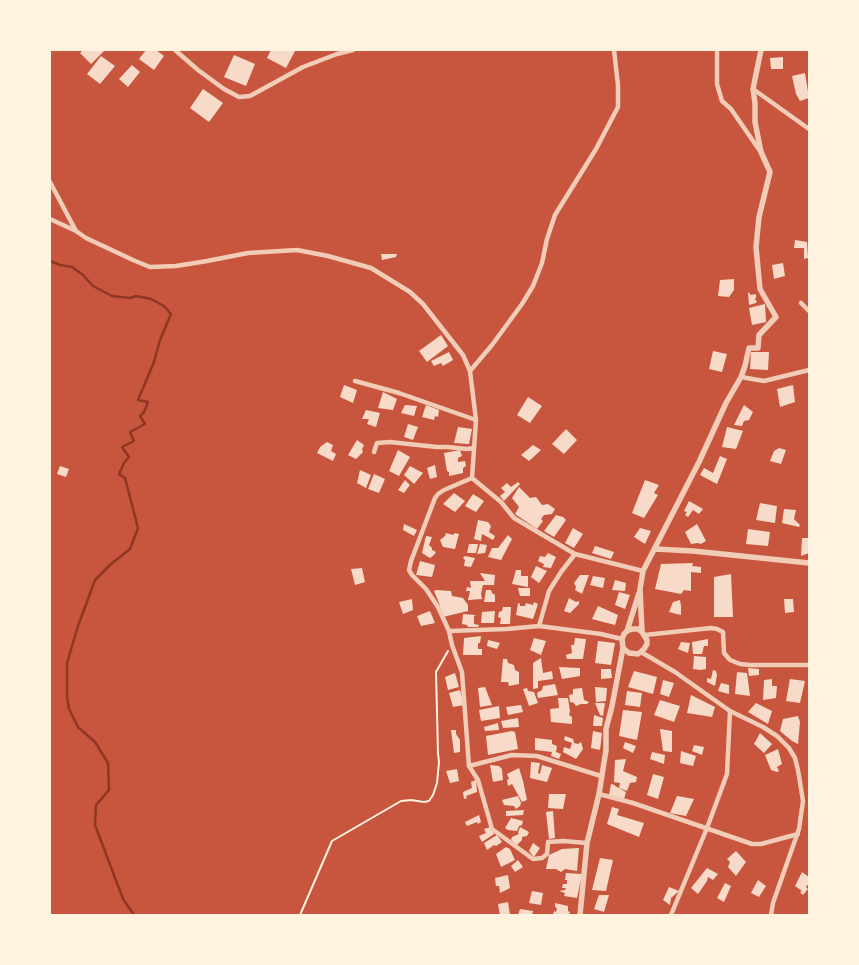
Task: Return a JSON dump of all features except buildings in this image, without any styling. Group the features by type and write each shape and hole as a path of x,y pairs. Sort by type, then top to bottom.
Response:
{"street":[{"path":"175,50 228,92 239,97 250,96 303,67 353,50"},
{"path":"470,371 492,345 533,286 542,263 555,215 596,149 618,107 618,85 614,50"},
{"path":"580,915 587,844 599,794 606,750 606,729 623,648 622,639 627,631 640,589 643,571 699,462 726,403 741,377 749,348 758,348 759,335 776,317 760,289 756,247 759,217 770,172 761,152 731,109 722,101 717,84 717,50"},
{"path":"761,50 753,89 755,122 761,152"},
{"path":"753,89 809,129"},
{"path":"50,182 76,231"},
{"path":"50,219 76,231 86,238 150,267 176,266 248,253 298,250 370,268 410,292 423,304 463,355 470,371 476,420 472,478"},
{"path":"801,303 809,311"},
{"path":"741,377 764,381 809,370"},
{"path":"355,381 399,392 476,420"},
{"path":"374,452 377,442 474,448"},
{"path":"472,478 501,502 514,518 575,554 643,571"},
{"path":"472,478 444,490 435,498 410,561 409,570 426,589 438,607 449,631 462,672 469,766 478,780 492,829 533,859 542,858 547,854 548,842 563,841 587,844"},
{"path":"655,549 809,563"},
{"path":"539,626 549,591 575,554"},
{"path":"623,648 634,654 641,652 646,644 640,589"},
{"path":"449,631 539,626 601,634 622,639"},
{"path":"627,631 638,629 644,633 717,629 723,632 724,653 730,660 740,664 809,665"},
{"path":"641,652 675,672 730,711 777,736 789,748 795,758 803,801 800,829 773,904 771,915"},
{"path":"671,915 727,774 730,711"},
{"path":"469,766 512,755 537,756 601,776"},
{"path":"599,794 633,803 752,844 760,844 797,835 800,829"}],"path":[{"path":"300,915 332,841 400,801 424,802 429,801 433,795 437,783 439,762 436,672 452,645"}],"waterway":[{"path":"50,261 72,267 93,286 112,296 130,298 136,296 151,299 164,306 171,314 138,400 148,402 140,416 145,424 130,432 134,441 122,447 129,457 119,474 125,478 138,528 130,549 95,580 67,663 69,709 78,727 95,742 108,763 109,790 96,805 95,825 123,899 134,915"}]}
